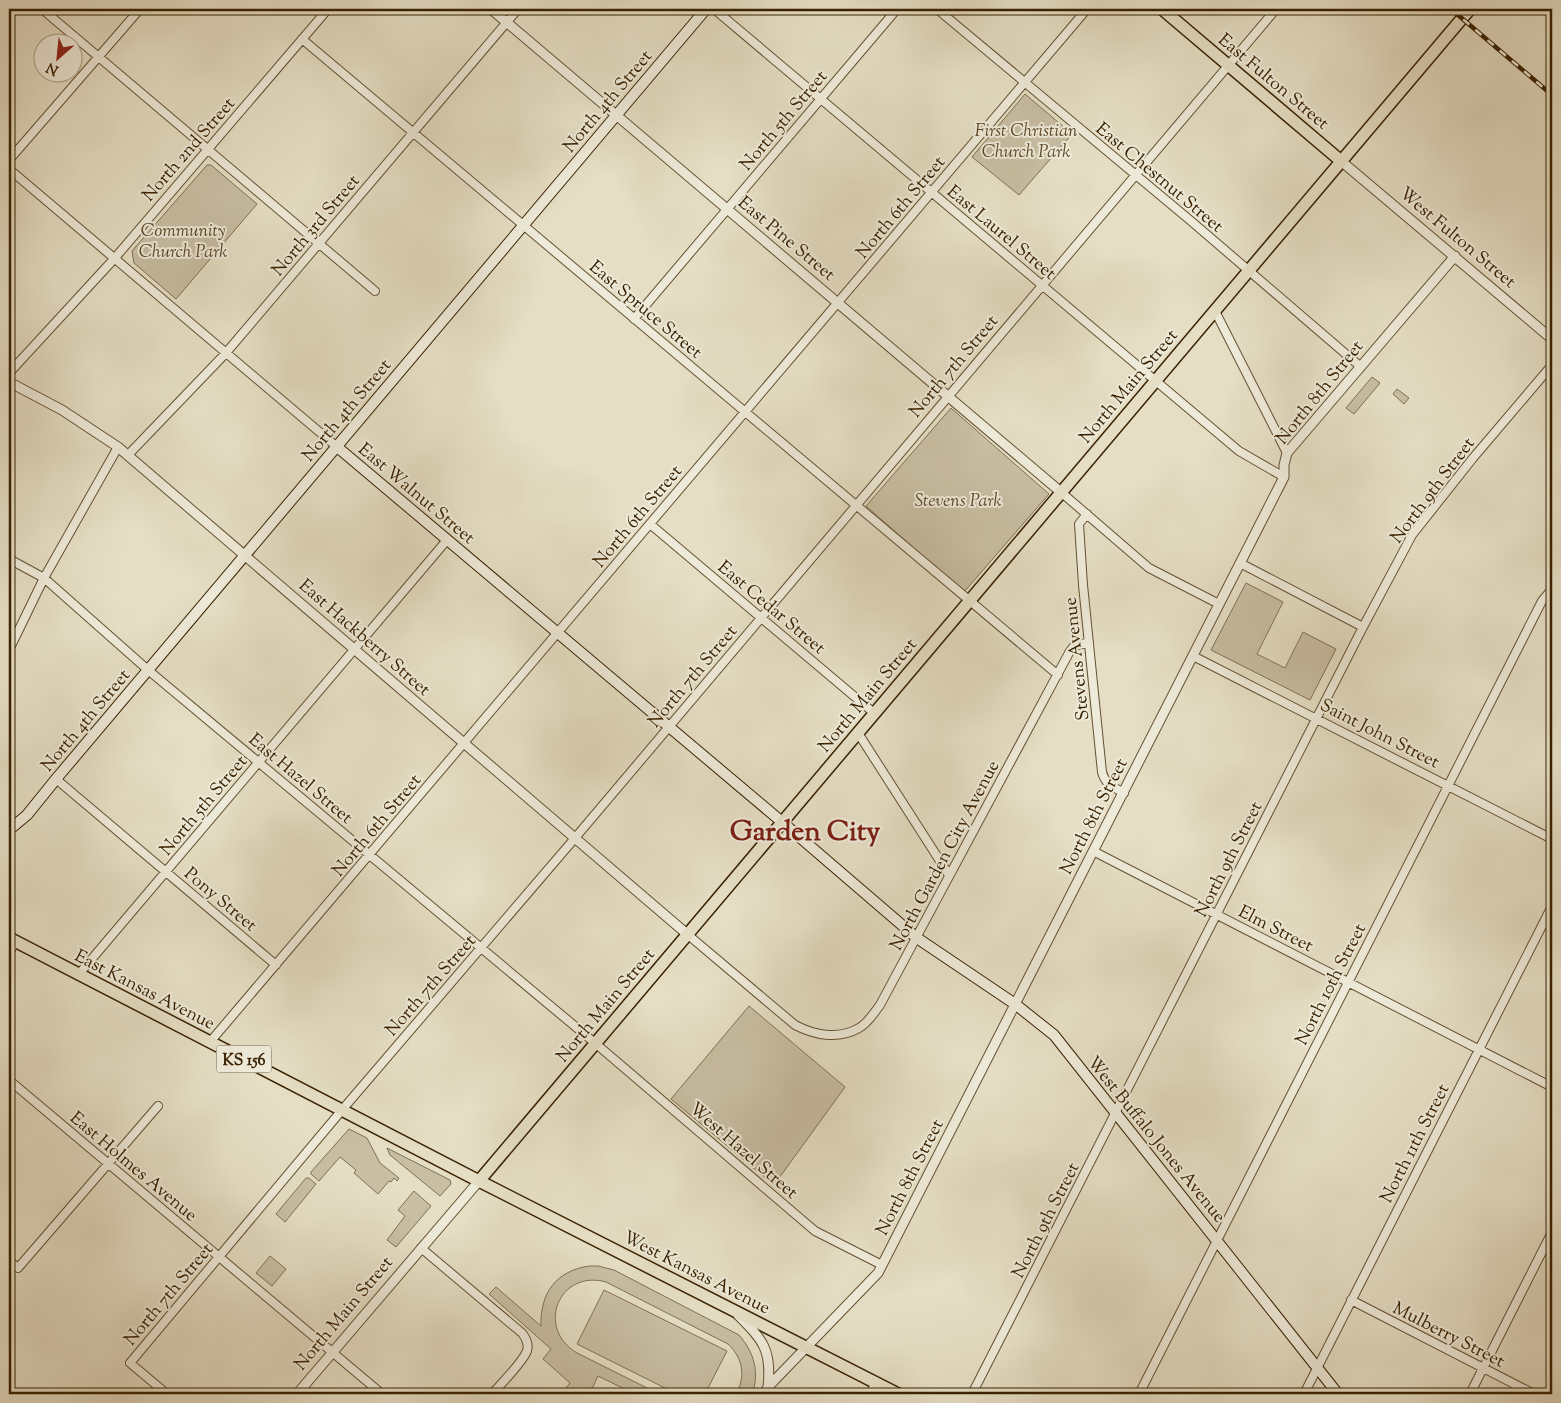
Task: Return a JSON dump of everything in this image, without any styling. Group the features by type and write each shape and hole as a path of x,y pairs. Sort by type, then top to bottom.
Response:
{"main road":[{"name":"North 4th Street","path":"9,830 27,816 336,446 706,9"},
{"name":"East Fulton Street","path":"1162,9 1341,161"},
{"name":"North Main Street","path":"479,1181 1470,9"},
{"name":"East Walnut Street","path":"336,446 917,938"},
{"name":"West Buffalo Jones Avenue","path":"917,938 1014,1004 1054,1036 1338,1394"},
{"name":"East Kansas Avenue","path":"12,940 479,1181"},
{"name":"West Kansas Avenue","path":"479,1181 898,1394"}],"street":[{"path":"42,9 375,291"},
{"path":"9,160 140,9"},
{"name":"North 2nd Street","path":"9,373 114,259 328,9"},
{"name":"East Pine Street","path":"491,9 1062,493"},
{"name":"North 3rd Street","path":"128,455 225,354 518,9"},
{"name":"East Laurel Street","path":"714,9 1239,451 1284,477"},
{"name":"North 5th Street","path":"634,319 897,9"},
{"name":"East Chestnut Street","path":"937,9 1361,366"},
{"name":"North 6th Street","path":"210,1042 1087,9"},
{"name":"North 7th Street","path":"167,1394 130,1363 342,1110 575,838 1276,9"},
{"name":"East Spruce Street","path":"302,39 1058,675"},
{"name":"West Fulton Street","path":"1341,161 1552,340"},
{"name":"East Walnut Street","path":"9,169 225,354 336,446"},
{"name":"North 8th Street","path":"766,1390 805,1347 878,1273 1284,477 1287,453 1455,256"},
{"path":"1215,311 1287,453"},
{"name":"North 9th Street","path":"972,1394 1217,915 1362,626 1412,535 1473,458 1552,365"},
{"name":"East Hackberry Street","path":"9,382 62,410 128,455 687,934"},
{"path":"9,650 44,578 118,447"},
{"path":"1062,493 1149,568 1219,604"},
{"name":"Stevens Avenue","path":"1087,514 1079,524 1102,772 1110,785 1124,793"},
{"name":"East Cedar Street","path":"650,524 874,713"},
{"name":"North 5th Street","path":"79,974 447,540"},
{"name":"East Hazel Street","path":"9,559 44,578 148,670 595,1043"},
{"path":"1240,563 1362,626"},
{"name":"North 10th Street","path":"1139,1394 1542,601 1552,589"},
{"name":"North Garden City Avenue","path":"687,934 795,1025 808,1032 823,1035 837,1035 859,1028 870,1019 880,1005 1072,648 1078,644 1090,642"},
{"name":"Saint John Street","path":"1193,656 1552,838"},
{"path":"858,733 949,875"},
{"name":"Pony Street","path":"56,779 276,965"},
{"name":"Elm Street","path":"1093,852 1552,1087"},
{"name":"North 11th Street","path":"1304,1394 1552,906"},
{"path":"9,954 12,940"},
{"name":"West Hazel Street","path":"595,1043 815,1231 882,1265"},
{"name":"East Holmes Avenue","path":"9,1080 382,1394"},
{"path":"9,1261 18,1268 158,1106"},
{"name":"North Main Street","path":"297,1394 479,1181"},
{"path":"1470,1394 1552,1232"},
{"path":"422,1248 526,1338 528,1345 523,1357 492,1394"},
{"name":"Mulberry Street","path":"1351,1300 1534,1394"},
{"path":"733,1310 757,1334 768,1353 770,1370 766,1390"},
{"path":"870,1394 876,1383"}],"green space":[{"name":"First Christian Church Park","path":"1025,94 1072,134 1019,195 972,157"},
{"name":"Community Church Park","path":"207,165 211,165 257,204 176,299 134,263 132,251"},
{"path":"1372,377 1380,383 1354,414 1346,408"},
{"path":"1397,389 1409,398 1404,404 1393,394"},
{"name":"Stevens Park","path":"951,408 1049,494 964,592 866,506"},
{"path":"1246,583 1283,602 1257,654 1285,668 1303,632 1336,649 1310,700 1211,650"},
{"path":"749,1006 845,1087 774,1185 671,1099"},
{"path":"349,1129 367,1138 380,1163 399,1178 397,1181 394,1178 391,1182 389,1181 378,1194 354,1173 356,1170 340,1157 319,1181 311,1174"},
{"path":"387,1148 450,1180 451,1184 440,1196 390,1155"},
{"path":"306,1178 309,1178 316,1184 285,1222 276,1214"},
{"path":"414,1191 431,1206 396,1247 387,1240 405,1216 398,1210"},
{"path":"270,1256 286,1269 272,1286 256,1273"},
{"path":"589,1266 614,1270 739,1335 748,1348 754,1363 755,1378 752,1394 736,1394 742,1374 740,1361 728,1344 606,1282 590,1280 576,1284 565,1292 558,1303 555,1316 557,1330 564,1342 577,1353 659,1394 635,1394 598,1376 592,1389 602,1394 561,1394 570,1383 543,1359 551,1349 489,1294 496,1287 541,1326 543,1303 552,1285 567,1273"},
{"path":"604,1290 727,1351 705,1394 677,1394 577,1344"}],"railway":[{"path":"1451,9 1552,95"}],"district":[{"name":"Garden City","path":"805,830"}]}
